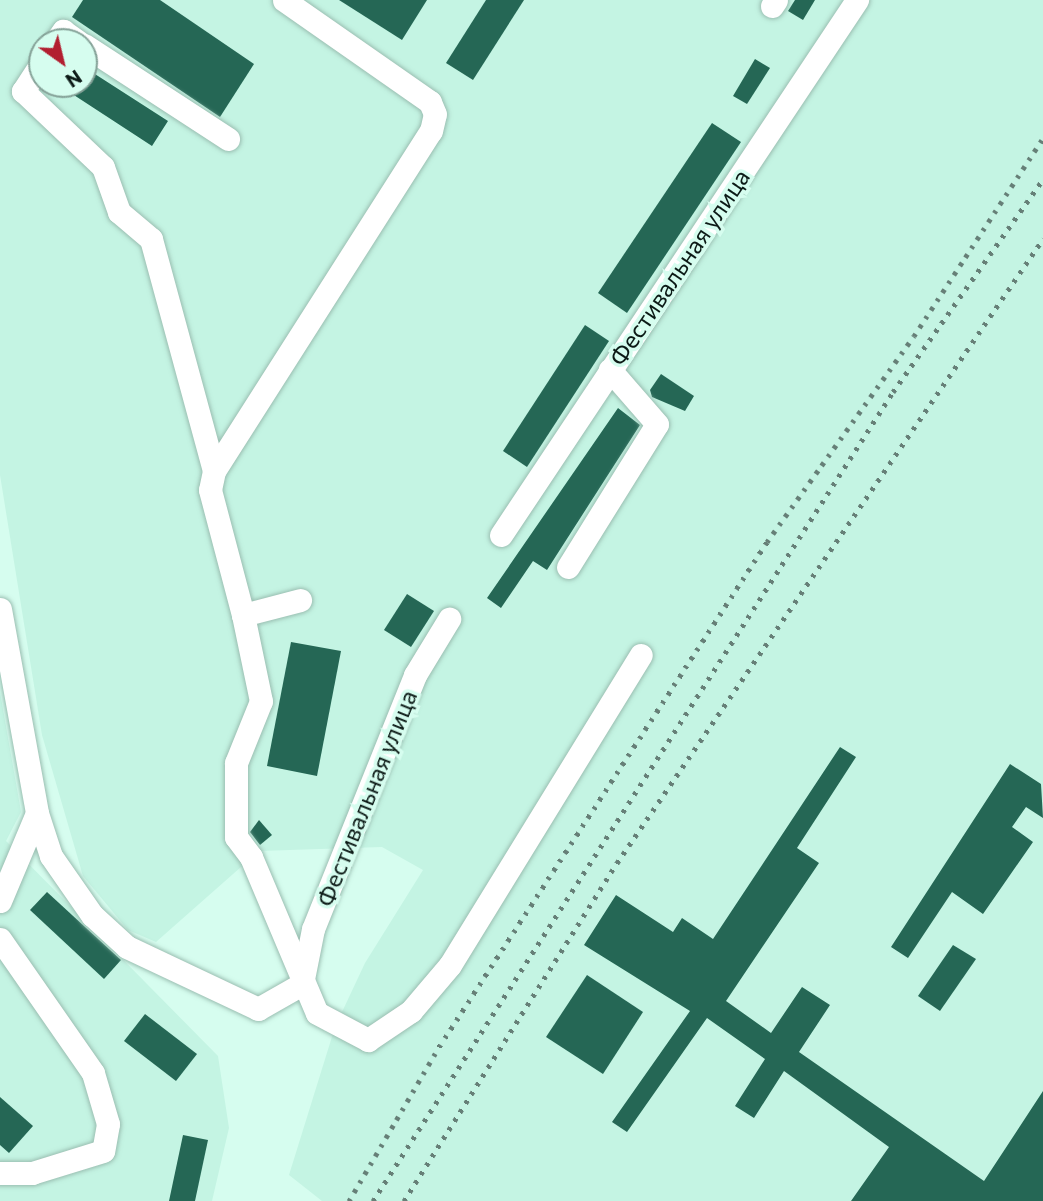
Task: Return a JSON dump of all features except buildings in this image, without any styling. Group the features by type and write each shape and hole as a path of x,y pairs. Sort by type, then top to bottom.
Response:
{"street":[{"path":"284,0 430,102 435,114 431,131 214,471 210,490 243,615 261,701 236,763 236,837 251,857 302,984 317,1013 335,1027 368,1040 411,1011 450,965 642,655"},
{"name":"Фестивальная улица","path":"501,535 858,0"},
{"path":"98,54 229,139"},
{"path":"30,98 103,167 118,212 151,239 214,471"},
{"path":"569,568 657,424 610,369"},
{"path":"243,615 300,600"},
{"path":"0,609 37,813 51,856 92,915 127,947 258,1009 302,984"},
{"name":"Фестивальная улица","path":"302,984 313,929 415,675 449,620"},
{"path":"0,901 37,813"},
{"path":"0,939 93,1073 108,1124 103,1151 32,1174 0,1173"}],"shaded area":[{"path":"0,0 1043,0 1043,1201 322,1201 289,1175 335,1027 365,963 423,870 382,847 259,851 156,942 128,930 83,876 42,735 0,475"},
{"path":"0,692 21,812 6,841 218,1056 229,1128 212,1201 0,1201"}],"railway":[{"path":"349,1201 439,1047 767,542 914,336 1043,138"},
{"path":"373,1201 893,392 1043,179"},
{"path":"404,1201 617,863 1043,239"}]}
